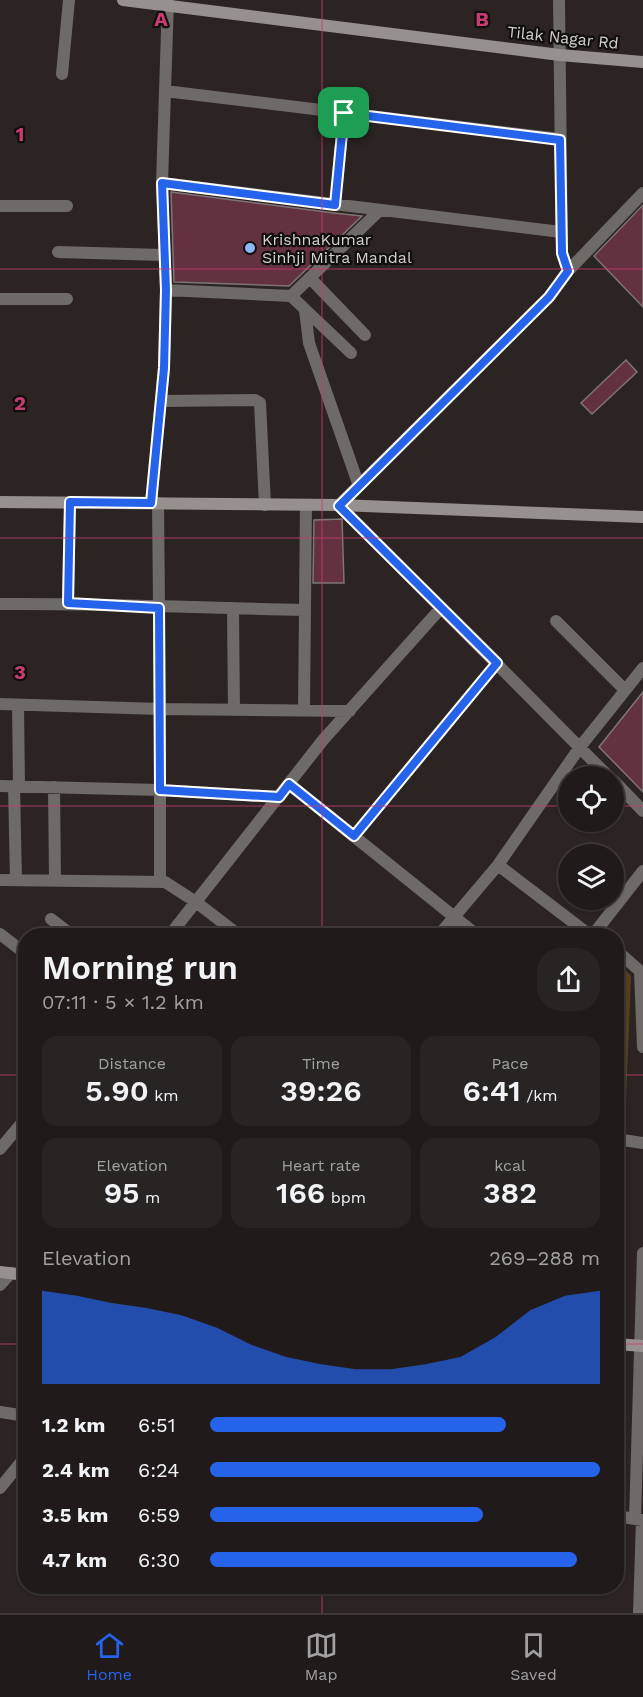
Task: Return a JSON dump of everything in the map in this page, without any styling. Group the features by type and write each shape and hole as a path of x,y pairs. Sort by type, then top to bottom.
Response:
{"main road":[{"name":"Tilak Nagar Rd","path":"123,0 168,3 560,55 643,62"},
{"path":"0,502 306,505 643,517"},
{"path":"624,1345 641,1346"}],"street":[{"path":"62,74 69,0"},
{"path":"559,0 561,232 562,253 568,271"},
{"path":"160,882 159,608 154,503 164,368 166,290 162,183 168,3"},
{"path":"165,92 560,140"},
{"path":"335,205 344,113"},
{"path":"162,183 561,232"},
{"path":"598,766 339,506 549,297 568,271 643,193"},
{"path":"0,206 67,206"},
{"path":"291,296 380,210"},
{"path":"58,252 163,255"},
{"path":"310,278 366,335"},
{"path":"166,290 291,296 351,353"},
{"path":"0,299 68,299"},
{"path":"305,310 309,343 359,486"},
{"path":"161,401 255,400 260,403 265,505"},
{"path":"68,603 70,502"},
{"path":"304,710 306,505"},
{"path":"0,604 68,603 159,608 305,610"},
{"path":"175,928 289,784 441,608"},
{"path":"233,609 234,710"},
{"path":"556,621 625,690"},
{"path":"354,836 497,663"},
{"path":"445,928 498,865 580,747 643,668"},
{"path":"0,704 350,711"},
{"path":"16,880 18,705"},
{"path":"289,784 469,928"},
{"path":"0,786 160,790 279,797"},
{"path":"54,787 55,881"},
{"path":"624,791 643,811"},
{"path":"498,865 585,928"},
{"path":"600,928 643,871"},
{"path":"0,880 165,882 230,928"},
{"path":"51,919 63,928"},
{"path":"0,934 18,948"},
{"path":"624,957 640,972 642,978 643,1047"},
{"path":"0,1149 18,1128"},
{"path":"624,1140 643,1143"},
{"path":"639,1613 643,1253"},
{"path":"0,1285 5,1273"},
{"path":"0,1413 18,1415"},
{"path":"0,1488 18,1465"},
{"path":"624,1517 640,1520"}],"shaded area":[{"path":"624,968 631,976 624,1126"}],"building":[{"name":"KrishnaKumar Sinhji Mitra Mandal","path":"171,192 362,216 289,286 174,282"},
{"path":"643,205 643,307 594,256"},
{"path":"626,360 637,372 592,414 581,403"},
{"path":"342,519 344,583 313,583 314,520"},
{"path":"643,692 643,792 624,773 624,766 618,766 599,747"}],"place":[{"name":"KrishnaKumar Sinhji Mitra Mandal","path":"250,248"}],"route":[{"path":"344,113 560,140 562,253 568,271 549,297 339,506 497,663 354,836 289,784 279,797 160,790 159,608 68,603 70,502 151,503 164,368 166,290 162,183 335,205 344,113"}]}
